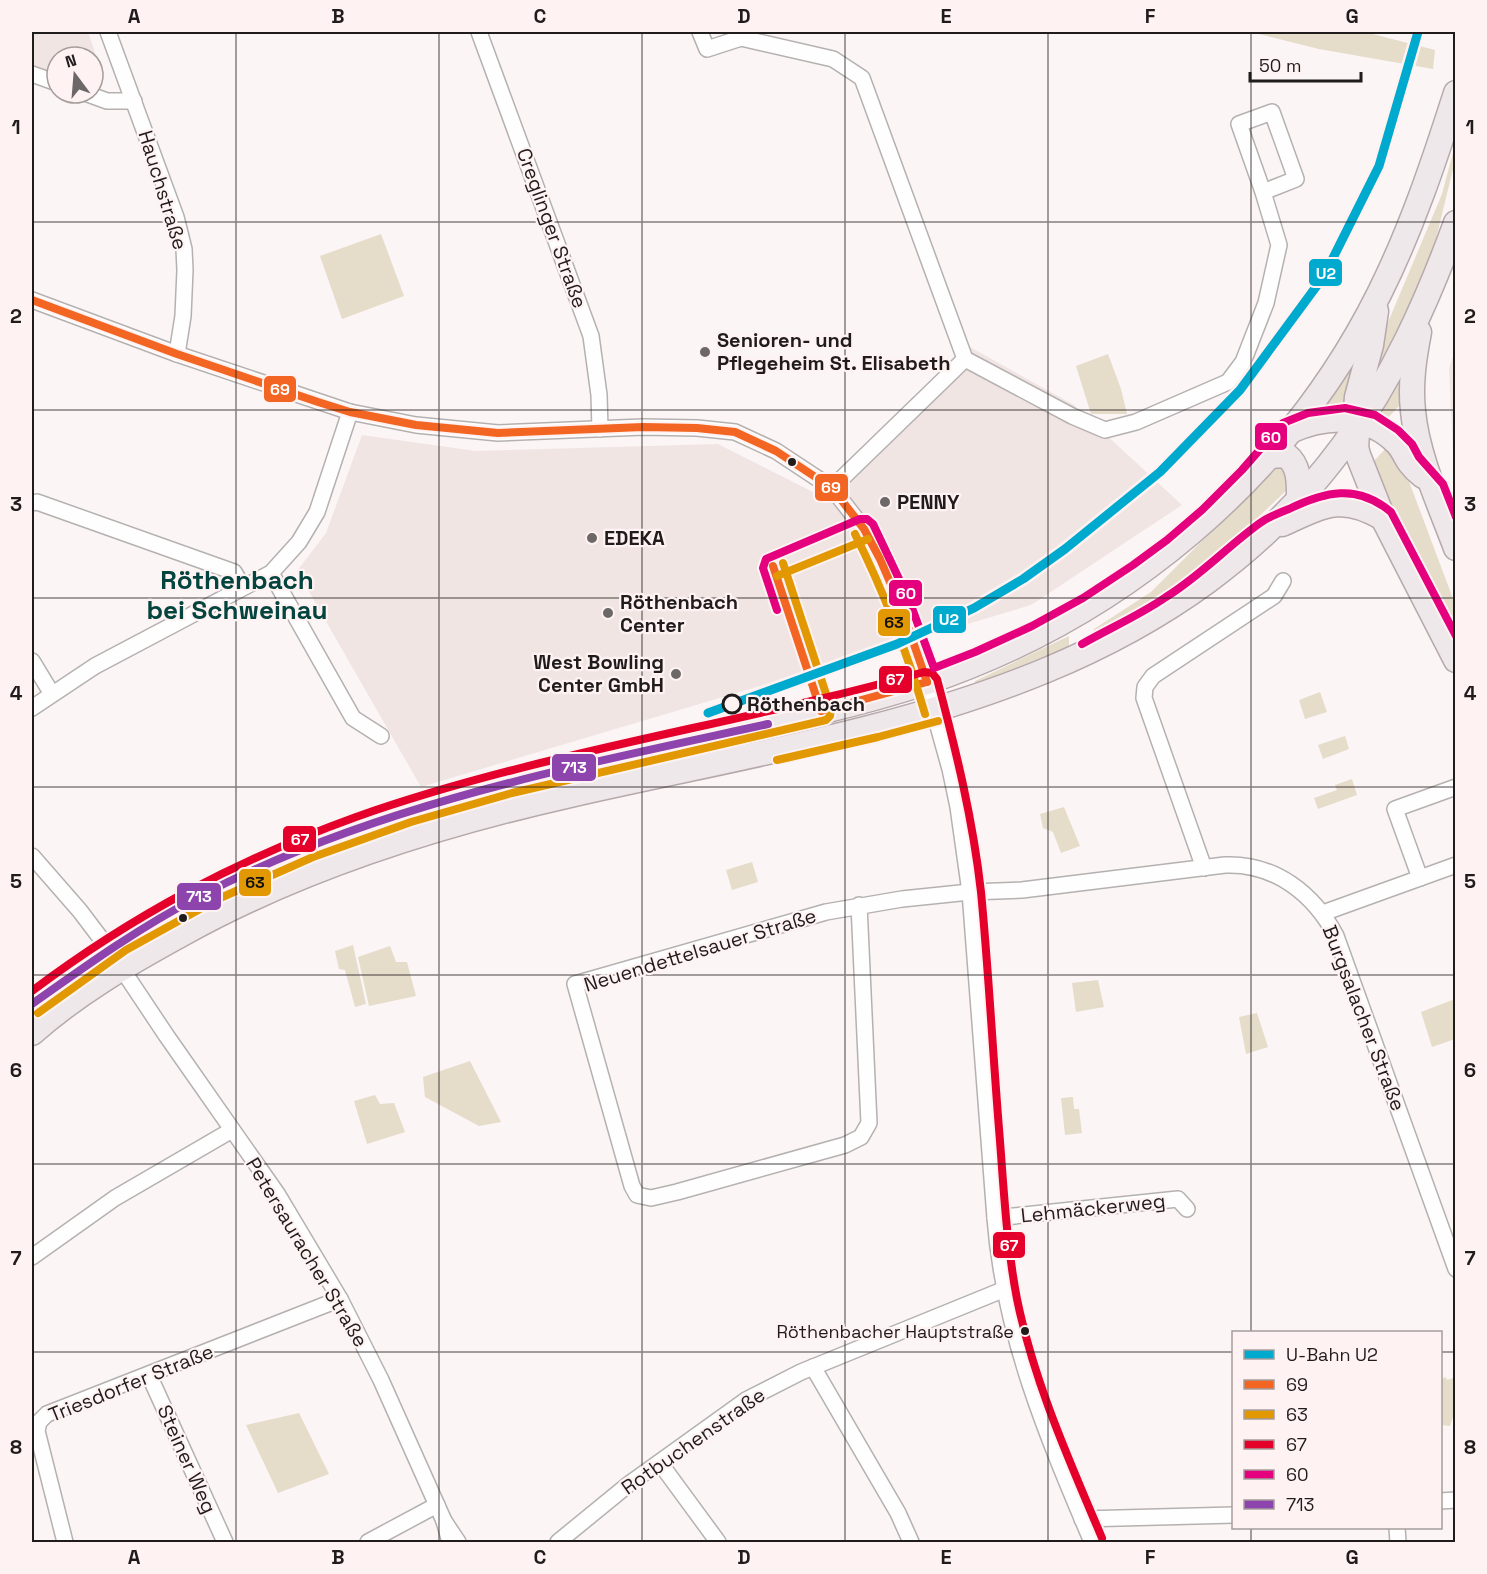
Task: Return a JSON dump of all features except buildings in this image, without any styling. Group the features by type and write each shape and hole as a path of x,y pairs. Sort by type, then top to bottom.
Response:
{"main road":[{"path":"32,1004 108,948 149,922 242,875 311,845 400,813 517,781 821,711 927,682 999,654 1088,607 1140,574 1174,548 1223,504 1269,456 1334,370 1378,297 1422,194 1455,94"},
{"path":"32,1033 81,993 201,923 258,895 382,847 473,819 547,800 842,735 934,711 1024,680 1093,650 1171,607 1212,578 1267,531 1328,465 1358,423 1399,356 1423,306 1455,223"},
{"path":"1378,297 1371,345 1357,397 1356,447 1383,518 1455,660"},
{"path":"1423,306 1413,370 1413,411 1420,447 1455,548"},
{"path":"1290,431 1311,423 1343,418 1371,425 1398,444 1410,463 1434,489"},
{"path":"1269,456 1286,455 1293,462 1299,481 1299,499"},
{"path":"1267,531 1317,507 1338,503 1361,507 1383,518"},
{"path":"1088,607 1082,624 1082,640 1093,650"}],"street":[{"name":"Hauchstraße","path":"108,32 176,217 184,249 183,316 177,354"},
{"name":"Creglinger Straße","path":"479,32 591,336 599,395 600,429"},
{"path":"700,32 706,49 740,35 833,59 862,78 965,359 1072,416 1105,430 1136,422 1228,382 1243,362 1266,303 1279,244 1239,124 1272,112 1296,179 1263,192"},
{"path":"105,100 134,101"},
{"path":"32,300 177,354 350,412 416,425 498,433 643,427 697,428 735,432 776,451 832,489 864,529 880,559 914,641 927,682 958,807 970,892 995,1218 1005,1289 1029,1385 1046,1434 1092,1542"},
{"path":"832,489 965,359"},
{"path":"32,708 95,666 271,573 299,542 317,512 350,412"},
{"path":"32,502 58,509 234,572 243,587"},
{"path":"271,573 353,718 381,736"},
{"path":"1204,868 1144,698 1145,687 1153,676 1274,596 1283,581"},
{"path":"32,661 52,694"},
{"path":"1420,878 1395,809 1455,787"},
{"name":"Petersauracher Straße","path":"32,856 80,911 108,948 278,1195 340,1299 381,1380 444,1521 450,1542"},
{"name":"Burgsalacher Straße","path":"970,892 1022,890 1235,865 1270,872 1298,888 1323,913 1343,951 1455,1269"},
{"path":"1323,913 1455,865"},
{"name":"Neuendettelsauer Straße","path":"859,905 867,1070 868,1123 865,1132 857,1140 845,1146 677,1192 651,1198 637,1195 632,1186 575,984 826,912 859,905 970,892"},
{"path":"32,1257 115,1198 232,1130"},
{"name":"Lehmäckerweg","path":"995,1218 1178,1198 1187,1209"},
{"name":"Rotbuchenstraße","path":"558,1542 629,1484 746,1400 813,1367 1005,1289"},
{"name":"Triesdorfer Straße","path":"65,1542 37,1431 39,1422 47,1414 340,1299"},
{"path":"813,1367 898,1513 911,1542"},
{"name":"Steiner Weg","path":"149,1375 225,1542"},
{"path":"660,1463 718,1542"},
{"path":"368,1542 437,1505"},
{"path":"1082,1519 1232,1515"},
{"name":"Petersauracher Straße","path":"444,1521 459,1542"}],"shaded area":[{"path":"32,32 88,32 92,45 45,45 45,71 32,67"},
{"path":"1251,32 1365,32 1435,50 1433,69 1319,49"},
{"path":"1455,145 1455,161 1431,259 1410,314 1363,402 1378,346 1442,194"},
{"path":"381,234 404,296 342,319 320,256"},
{"path":"970,347 1074,405 1182,505 1031,605 421,787 297,571 326,533 362,435 476,451 718,444 815,493"},
{"path":"1456,350 1455,498 1449,368"},
{"path":"1108,354 1121,389 1127,414 1091,414 1076,366"},
{"path":"1358,358 1346,412 1311,416 1343,371"},
{"path":"1401,369 1403,402 1382,424 1372,417"},
{"path":"1388,446 1407,476 1455,604 1455,634 1383,495 1371,464"},
{"path":"1283,466 1289,488 1192,580 1092,636 1094,629 1151,592 1269,470"},
{"path":"1069,636 1069,653 978,689 975,681"},
{"path":"1320,692 1327,712 1305,719 1299,700"},
{"path":"1345,736 1349,749 1323,759 1318,745"},
{"path":"1352,779 1357,795 1318,809 1314,798 1337,790 1335,785"},
{"path":"1064,807 1080,846 1061,853 1053,832 1043,828 1040,814"},
{"path":"752,862 758,882 732,890 726,870"},
{"path":"353,945 366,1004 355,1007 345,970 339,969 335,951"},
{"path":"390,946 396,962 407,962 416,996 369,1006 358,957"},
{"path":"1098,980 1104,1007 1076,1012 1072,983"},
{"path":"1455,999 1455,1039 1432,1047 1421,1012"},
{"path":"1257,1013 1268,1047 1246,1054 1239,1017"},
{"path":"470,1061 501,1122 479,1126 425,1097 423,1077"},
{"path":"375,1095 380,1104 394,1103 405,1132 367,1144 354,1101"},
{"path":"1073,1097 1074,1109 1079,1109 1082,1133 1065,1135 1061,1098"},
{"path":"1453,1378 1456,1396 1450,1426 1442,1425 1442,1379"},
{"path":"299,1413 329,1474 278,1493 246,1425"}],"metro line":[{"name":"U2","path":"708,713 897,644 974,608 1023,579 1065,549 1160,472 1240,390 1324,276 1379,166 1418,32"}],"transit line":[{"name":"69","path":"32,300 177,354 318,402 350,412 416,425 498,433 643,427 697,428 735,432 776,451 832,488 864,529 902,610 927,682"},
{"name":"60","path":"777,610 763,568 766,559 860,519 867,519 873,524 909,600 934,668 1032,626 1083,598 1133,565 1202,510 1242,470 1283,423 1308,413 1345,408 1375,415 1398,430 1443,484 1456,517"},
{"name":"60","path":"1082,644 1146,610 1178,589 1266,519 1315,498 1340,493 1366,497 1391,512 1456,636"},
{"name":"63","path":"855,534 894,622 925,714"},
{"name":"63","path":"777,576 868,539"},
{"name":"63","path":"38,1013 126,950 218,899 313,857 411,822 512,793 826,720 830,716 831,709 783,563"},
{"name":"69","path":"773,566 821,711"},
{"name":"67","path":"32,991 108,938 187,892 269,852 356,817 496,774 782,708 924,672 932,673 937,679 957,759 978,865 1006,1220 1017,1299 1043,1391 1102,1538"},
{"name":"69","path":"821,711 927,682"},
{"name":"63","path":"777,760 938,721"},
{"name":"713","path":"32,1004 156,920 267,864 336,836 478,791 768,724"}],"place":[{"name":"Senioren- und Pflegeheim St. Elisabeth","path":"705,352"},
{"name":"PENNY","path":"885,502"},
{"name":"EDEKA","path":"592,538"},
{"name":"Röthenbach Center","path":"608,613"},
{"name":"West Bowling Center GmbH","path":"676,674"},
{"name":"Röthenbach","path":"732,704"},
{"name":"Röthenbacher Hauptstraße","path":"1025,1331"}],"district":[{"name":"Röthenbach bei Schweinau","path":"237,595"}]}
